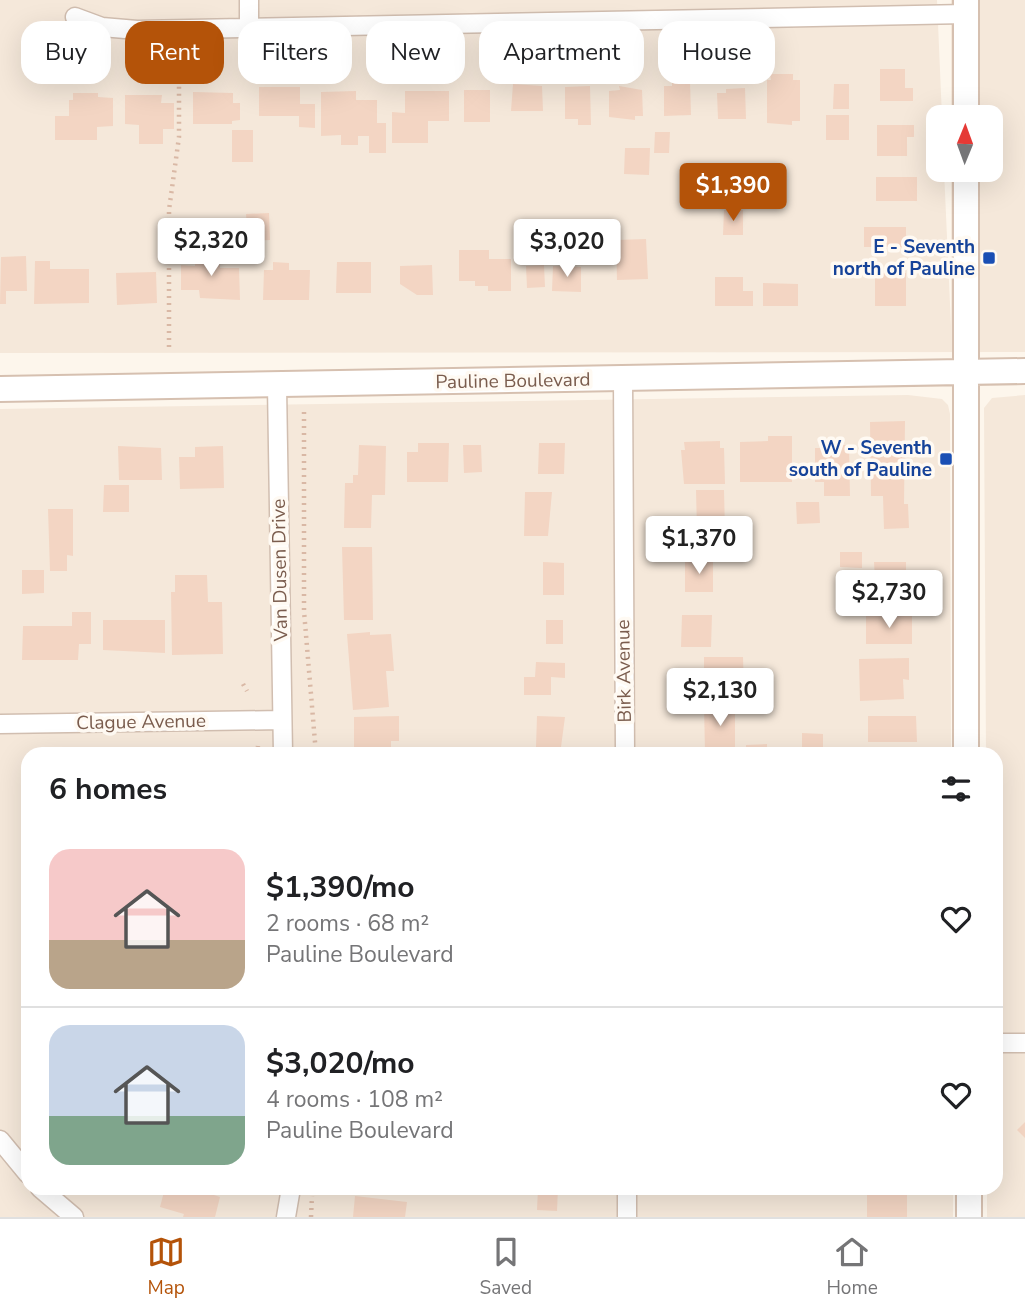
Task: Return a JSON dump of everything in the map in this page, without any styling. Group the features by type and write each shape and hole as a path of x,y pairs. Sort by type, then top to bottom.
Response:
{"street":[{"path":"249,0 249,21"},
{"path":"352,24 966,7 966,105"},
{"path":"75,18 102,27 137,30 238,27"},
{"path":"966,182 966,747"},
{"name":"Pauline Boulevard","path":"0,389 1025,371"},
{"name":"Birk Avenue","path":"623,378 625,747"},
{"name":"Van Dusen Drive","path":"277,386 283,747"},
{"name":"Clague Avenue","path":"0,724 282,720"},
{"path":"1003,1043 1025,1043"},
{"path":"0,1140 21,1166"},
{"path":"48,1195 74,1217"},
{"path":"286,1217 290,1195"},
{"path":"627,1195 627,1217"},
{"path":"969,1195 969,1217"}],"path":[{"path":"169,347 169,210 178,137 179,84"},
{"path":"304,412 304,611 315,747"},
{"path":"243,684 247,691"},
{"path":"311,1217 313,1195"}],"shaded area":[{"path":"0,0 937,0 941,105 926,105 926,182 945,182 951,326 951,182 1003,182 1003,105 951,105 951,0 1025,0 1025,352 0,353"},
{"path":"908,395 942,399 948,405 950,414 951,747 21,747 21,1195 953,1195 953,1217 0,1217 0,409"},
{"path":"1025,395 1025,1217 987,1217 987,1195 1003,1195 1003,747 986,747 984,408 992,398"}],"building":[{"path":"880,69 905,69 905,88 913,88 913,101 880,101"},
{"path":"775,74 793,74 793,80 800,80 800,121 792,121 792,125 767,123 767,84 775,84"},
{"path":"513,84 542,86 543,111 511,111"},
{"path":"690,84 691,115 664,116 664,86"},
{"path":"834,84 849,84 849,109 833,109"},
{"path":"590,86 591,125 578,125 578,119 565,119 565,87"},
{"path":"619,86 642,90 643,116 635,116 635,120 609,117 609,91 620,90"},
{"path":"259,87 300,87 300,104 315,104 315,128 299,127 299,116 259,116"},
{"path":"745,88 746,119 718,119 717,93 726,93 726,89"},
{"path":"464,90 490,90 490,122 464,122"},
{"path":"356,91 356,100 377,100 377,123 386,123 386,153 369,153 369,136 358,136 358,145 341,145 341,135 321,136 321,92"},
{"path":"405,91 449,91 449,121 428,121 428,143 392,143 392,112 405,113"},
{"path":"193,92 233,93 233,103 240,103 240,120 232,121 232,124 193,124"},
{"path":"73,93 98,93 98,97 113,98 113,126 97,127 97,140 55,140 55,116 69,116 69,100 73,100"},
{"path":"125,95 162,95 161,103 174,103 174,129 163,129 163,144 139,144 139,125 125,124"},
{"path":"826,115 849,115 849,140 826,140"},
{"path":"877,125 914,125 914,137 907,137 907,156 877,156"},
{"path":"232,130 253,130 253,162 232,162"},
{"path":"655,132 670,132 669,153 654,153"},
{"path":"625,148 650,148 649,175 624,174"},
{"path":"876,177 917,177 917,201 876,201"},
{"path":"724,210 743,210 743,235 723,235"},
{"path":"269,213 270,240 248,241 246,214"},
{"path":"864,227 906,227 906,247 864,247"},
{"path":"646,239 648,279 617,280 616,240"},
{"path":"459,250 489,250 489,259 511,259 511,291 488,291 488,286 475,286 475,281 459,281"},
{"path":"195,251 220,251 220,268 239,268 240,300 200,298 199,290 181,290 181,265 195,266"},
{"path":"26,256 27,291 6,291 6,304 0,304 1,257"},
{"path":"35,261 50,261 50,269 89,269 89,303 34,304"},
{"path":"273,262 289,263 289,270 310,270 309,300 263,300 264,270 273,270"},
{"path":"337,262 371,262 371,293 336,293"},
{"path":"432,265 433,295 417,295 400,284 400,266"},
{"path":"544,265 545,287 527,288 526,266"},
{"path":"553,266 581,267 581,292 552,291"},
{"path":"156,272 157,303 117,305 116,273"},
{"path":"875,273 906,273 906,306 875,306"},
{"path":"715,277 743,277 743,291 753,291 753,306 715,306"},
{"path":"763,283 798,284 798,306 763,306"},
{"path":"905,421 904,504 908,504 909,528 884,529 883,496 871,496 870,422"},
{"path":"768,436 792,436 792,482 740,482 740,442 768,441"},
{"path":"720,441 720,448 724,448 725,484 684,484 681,450 685,450 684,442"},
{"path":"418,443 449,443 448,482 407,482 407,452 418,452"},
{"path":"539,443 565,443 564,474 538,474"},
{"path":"359,445 386,446 385,495 372,495 371,528 344,528 345,483 353,483 353,475 358,475"},
{"path":"463,445 481,445 482,472 464,473"},
{"path":"825,445 849,445 850,496 824,496 824,482 815,482 815,448 825,448"},
{"path":"118,446 161,448 162,480 119,480"},
{"path":"223,446 224,488 180,489 179,457 195,457 195,447"},
{"path":"104,485 129,485 129,512 103,512"},
{"path":"696,490 724,490 725,531 697,531"},
{"path":"525,492 552,492 548,536 524,536"},
{"path":"796,502 819,502 820,523 797,524"},
{"path":"48,509 73,509 73,556 67,555 67,571 50,571"},
{"path":"751,528 752,543 732,544 731,529"},
{"path":"342,547 372,547 373,620 344,620"},
{"path":"840,552 862,552 862,568 840,567"},
{"path":"685,561 713,561 713,592 685,592"},
{"path":"543,562 564,563 564,595 543,595"},
{"path":"874,562 906,562 906,594 861,594 861,579 875,579"},
{"path":"22,570 44,570 44,593 22,594"},
{"path":"175,575 207,575 208,602 222,602 223,654 172,655 171,592 175,592"},
{"path":"72,612 91,612 91,644 79,644 78,660 22,660 23,626 72,626"},
{"path":"682,615 712,615 711,647 681,647"},
{"path":"912,615 912,644 866,644 866,616"},
{"path":"103,620 165,620 165,653 103,650"},
{"path":"546,620 563,620 563,644 546,644"},
{"path":"370,632 370,635 391,634 394,671 386,671 389,707 353,710 347,634"},
{"path":"704,657 743,657 744,691 704,691"},
{"path":"909,658 909,680 903,679 904,699 860,701 859,659"},
{"path":"536,662 565,663 565,678 551,677 551,695 524,695 524,677 535,677"},
{"path":"704,705 735,705 735,747 705,747"},
{"path":"399,716 399,741 391,741 391,747 354,747 354,717"},
{"path":"537,716 565,717 561,747 536,747"},
{"path":"868,716 916,716 917,742 868,742"},
{"path":"802,733 823,734 823,747 802,747"},
{"path":"767,744 767,747 746,747"},
{"path":"1025,1122 1025,1138 1017,1130"},
{"path":"163,1195 220,1197 215,1217 183,1217 184,1214 160,1207"},
{"path":"538,1195 558,1195 557,1211 537,1210"},
{"path":"867,1195 907,1195 907,1217 867,1217"},
{"path":"355,1196 407,1202 405,1217 353,1217"}],"place":[{"name":"E - Seventh north of Pauline","path":"989,258"},
{"name":"W - Seventh south of Pauline","path":"946,459"}]}
